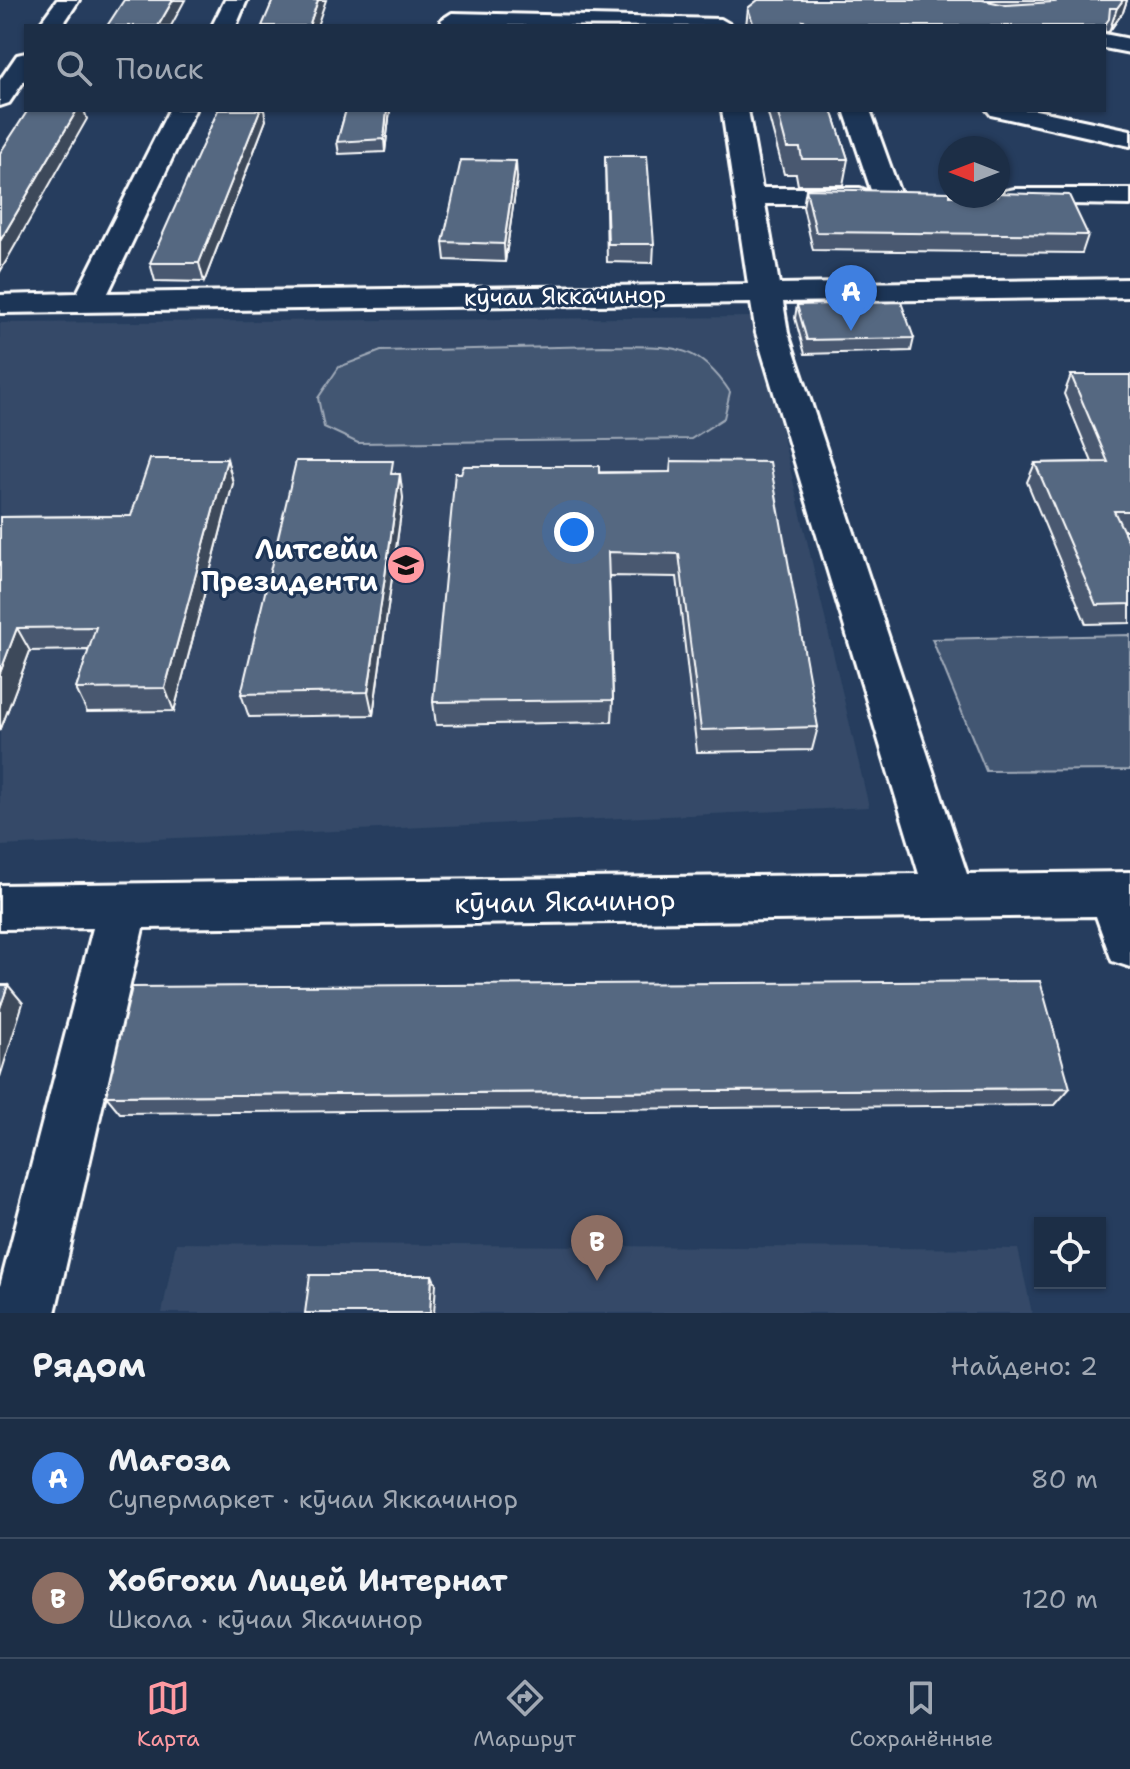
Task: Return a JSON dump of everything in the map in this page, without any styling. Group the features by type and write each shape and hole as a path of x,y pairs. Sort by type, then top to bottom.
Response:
{"street":[{"path":"51,24 68,0"},
{"path":"225,24 236,0"},
{"path":"717,0 721,24"},
{"path":"452,20 631,24"},
{"path":"1106,41 1130,46"},
{"path":"0,98 24,63"},
{"path":"88,303 181,112"},
{"path":"735,112 772,333 950,896"},
{"path":"858,112 887,196"},
{"path":"1009,112 1130,138"},
{"path":"749,196 918,196"},
{"path":"1010,197 1130,197"},
{"name":"кӯчаи Яккачинор","path":"0,304 1130,288"},
{"path":"1122,894 1130,944"},
{"name":"кӯчаи Якачинор","path":"0,907 1122,894"},
{"path":"24,1313 123,906"}],"shaded area":[{"name":"Литсейи Президенти","path":"755,317 869,807 0,846 0,323"},
{"path":"605,346 676,349 704,362 730,392 724,418 691,439 358,443 324,427 318,398 339,367 381,351"},
{"path":"1130,635 1130,770 986,771 932,639"},
{"path":"176,1243 1018,1249 1032,1313 162,1313"}],"building":[{"path":"124,0 173,0 159,24 108,24"},
{"path":"273,0 318,0 310,24 263,24"},
{"path":"758,0 982,0 1006,5 1055,2 1053,0 1123,0 1117,8 1110,8 1105,24 817,24 803,21 804,24 753,24 748,8"},
{"path":"27,112 76,112 0,241 0,153"},
{"path":"217,112 259,112 199,263 150,263"},
{"path":"345,112 387,112 384,139 337,142"},
{"path":"778,112 833,112 848,159 802,159 800,148 787,148"},
{"path":"605,156 647,156 654,244 608,244"},
{"path":"461,160 516,161 504,244 443,242"},
{"path":"806,189 938,192 938,208 1010,208 1010,193 1069,195 1088,235 816,232"},
{"path":"901,302 914,338 807,340 797,305"},
{"path":"1071,375 1130,375 1130,511 1114,511 1130,545 1130,604 1096,605 1035,463 1108,462"},
{"path":"150,459 227,459 165,688 76,689 96,627 17,628 0,673 0,517 131,516"},
{"path":"296,461 393,461 391,474 400,474 368,692 241,694"},
{"path":"671,461 770,462 818,727 701,730 679,554 608,552 613,700 433,702 455,473 461,473 464,466 599,466 599,473 671,472"},
{"path":"1040,981 1070,1088 106,1096 132,987"},
{"path":"0,985 8,985 0,1008"},
{"path":"310,1275 432,1275 430,1313 305,1313"}],"place":[{"name":"Мағоза","path":"851,331"},
{"name":"Литсейи Президенти","path":"406,565"},
{"name":"Хобгохи Лицей Интернат","path":"597,1281"}]}
